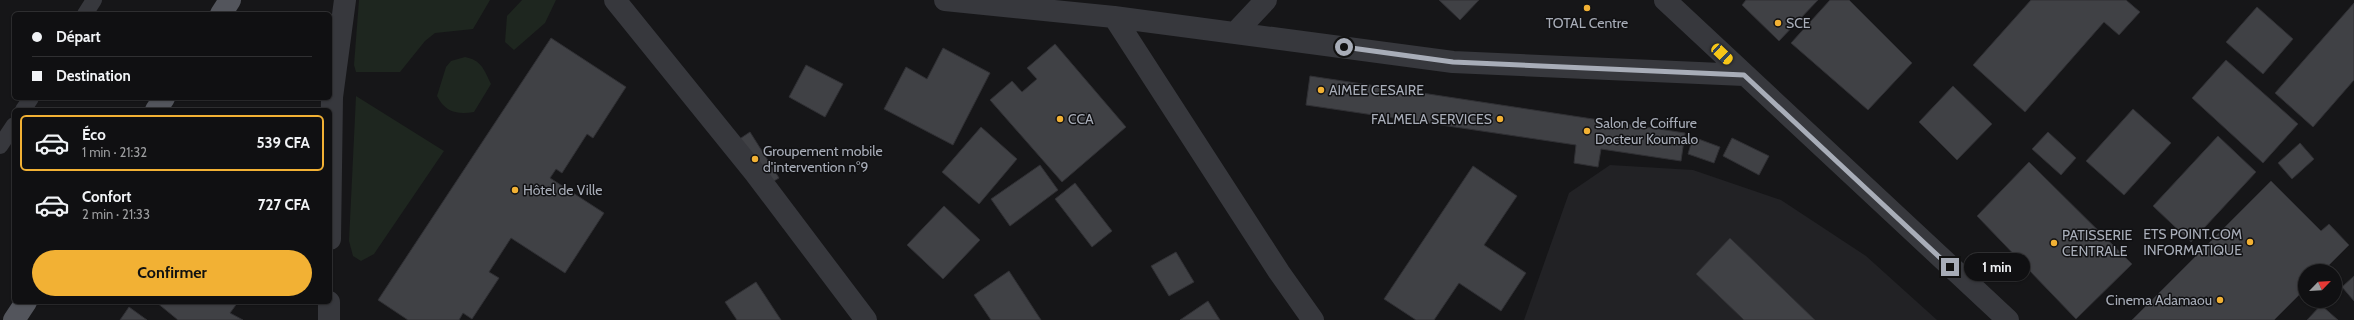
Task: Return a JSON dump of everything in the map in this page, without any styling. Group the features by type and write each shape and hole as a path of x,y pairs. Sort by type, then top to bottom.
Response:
{"main road":[{"path":"222,12 230,0"},
{"path":"14,320 25,304"}],"street":[{"path":"332,98 345,0"},
{"path":"615,0 755,173 866,320"},
{"path":"945,0 1114,17 1453,62 1744,75"},
{"path":"1235,33 1266,0"},
{"path":"1665,0 2008,320"},
{"path":"1114,17 1279,272 1313,320"},
{"path":"329,304 329,320"}],"lane":[{"path":"86,12 94,0"},
{"path":"0,146 12,128"}],"shaded area":[{"path":"359,0 490,0 473,29 435,33 425,41 400,72 356,72 354,65"},
{"path":"522,0 556,0 545,23 514,50 505,42 507,16"},
{"path":"465,57 475,60 481,66 491,84 474,112 462,113 448,109 437,96 446,67 451,61"},
{"path":"356,96 444,151 374,254 361,261 353,256 349,241"},
{"path":"1610,165 1693,170 1781,200 1866,256 1937,320 1524,320 1569,193"}],"building":[{"path":"1439,0 1479,0 1460,20"},
{"name":"SCE","path":"1746,0 1818,0 1779,41 1742,5"},
{"path":"1830,0 1849,0 1912,63 1868,110 1791,43"},
{"path":"2031,0 2126,0 2140,12 2119,35 2104,22 2025,112 1973,65"},
{"path":"2354,3 2354,80 2313,127 2275,93"},
{"path":"2257,7 2293,39 2263,74 2226,42"},
{"path":"551,38 626,87 593,138 587,134 562,173 556,169 550,178 604,213 565,273 511,238 489,272 499,278 472,319 463,313 459,320 408,320 378,300"},
{"path":"1055,44 1126,127 1062,182 990,100 1012,81 1022,92 1037,79 1027,68"},
{"path":"943,48 990,73 953,145 884,109 906,67 927,79"},
{"path":"2226,60 2298,124 2263,163 2192,98"},
{"path":"806,65 843,84 825,117 789,97"},
{"path":"1310,76 1685,133 1681,161 1601,149 1598,167 1574,163 1576,145 1306,105"},
{"path":"1953,86 1992,124 1957,160 1919,122"},
{"path":"2133,109 2171,143 2124,195 2086,161"},
{"path":"981,127 1017,159 979,204 942,172"},
{"path":"750,132 779,178 757,191 729,146"},
{"path":"2048,132 2076,158 2061,175 2032,149"},
{"path":"2218,136 2256,172 2191,242 2153,206"},
{"path":"1693,137 1720,147 1714,163 1688,154"},
{"path":"1732,138 1769,156 1759,175 1723,156"},
{"path":"2300,143 2314,159 2292,179 2278,163"},
{"path":"2029,162 2132,264 2076,319 1977,216"},
{"path":"1040,165 1058,190 1010,226 991,199"},
{"path":"1473,166 1517,196 1484,245 1526,273 1501,311 1459,283 1434,320 1416,320 1384,299"},
{"path":"2271,181 2321,231 2329,224 2349,245 2330,264 2298,264 2298,296 2274,320 2132,320"},
{"path":"1075,183 1112,231 1092,247 1055,199"},
{"path":"944,206 980,240 943,279 907,245"},
{"path":"1730,238 1815,320 1744,320 1696,274"},
{"path":"1176,252 1194,282 1169,296 1151,266"},
{"path":"1009,271 1041,320 991,320 974,295"},
{"path":"2354,276 2354,301 2342,287"},
{"path":"756,282 781,320 737,320 725,302"},
{"path":"1208,301 1220,320 1180,320"},
{"path":"158,304 237,304 230,313 243,320 178,320"},
{"path":"129,307 147,320 120,320"},
{"path":"2318,308 2324,308 2338,320 2307,320"}],"place":[{"name":"TOTAL Centre","path":"1587,8"},
{"name":"SCE","path":"1778,23"},
{"name":"AIMEE CESAIRE","path":"1321,90"},
{"name":"CCA","path":"1060,119"},
{"name":"FALMELA SERVICES","path":"1500,119"},
{"name":"Salon de Coiffure Docteur Koumalo","path":"1587,131"},
{"name":"Groupement mobile d'intervention n°9","path":"755,159"},
{"name":"Hôtel de Ville","path":"515,190"},
{"name":"ETS POINT.COM INFORMATIQUE","path":"2250,242"},
{"name":"PATISSERIE CENTRALE","path":"2054,243"},
{"name":"Cinema Adamaou","path":"2220,300"}],"route":[{"path":"1344,47 1453,62 1744,75 1950,267"}]}
